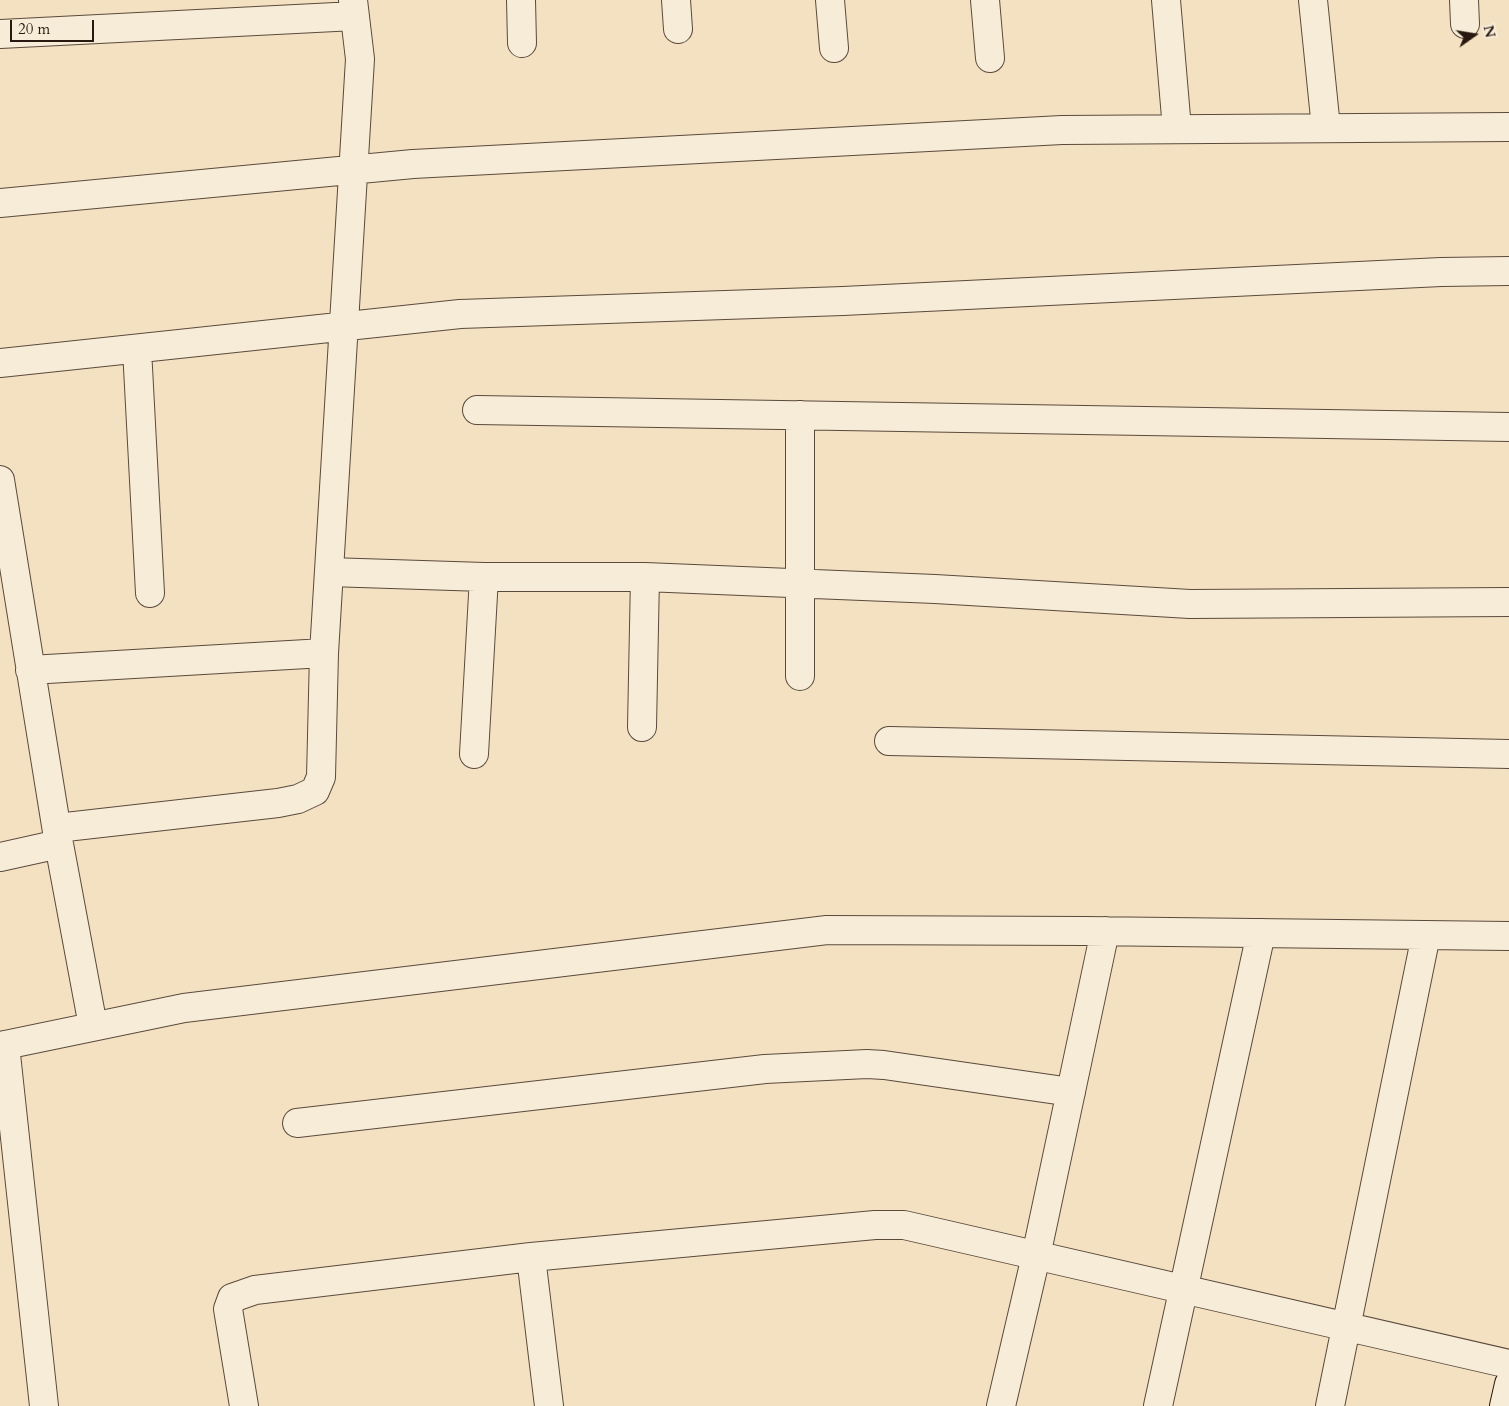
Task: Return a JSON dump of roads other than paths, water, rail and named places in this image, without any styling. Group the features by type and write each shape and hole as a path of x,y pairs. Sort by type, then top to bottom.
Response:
{"street":[{"path":"521,0 522,43"},
{"path":"676,0 678,29"},
{"path":"830,0 834,48"},
{"path":"985,0 990,58"},
{"path":"1166,0 1177,129"},
{"path":"1313,0 1326,128"},
{"path":"0,34 354,8 360,59 324,653 321,777 315,790 298,799 58,836 0,857"},
{"path":"0,203 413,164 1062,130 1509,127"},
{"path":"0,363 460,314 843,301 1431,272 1509,271"},
{"path":"137,349 150,593"},
{"path":"477,410 1509,427"},
{"path":"800,415 800,676"},
{"path":"1,490 58,836 93,1026"},
{"path":"329,572 484,577 645,577 935,588 1190,604 1509,602"},
{"path":"474,754 484,577"},
{"path":"642,727 645,577"},
{"path":"30,670 324,653"},
{"path":"889,741 1509,754"},
{"path":"44,1406 2,1045 184,1008 827,930 1509,936"},
{"path":"1001,1406 1036,1256 1105,931"},
{"path":"1158,1406 1261,933"},
{"path":"1330,1406 1426,935"},
{"path":"297,1123 765,1069 867,1064 1071,1092"},
{"path":"244,1406 228,1309 232,1298 255,1290 531,1257 875,1225 904,1225 1509,1364"},
{"path":"531,1257 549,1406"},
{"path":"1504,1406 1509,1384"}]}
